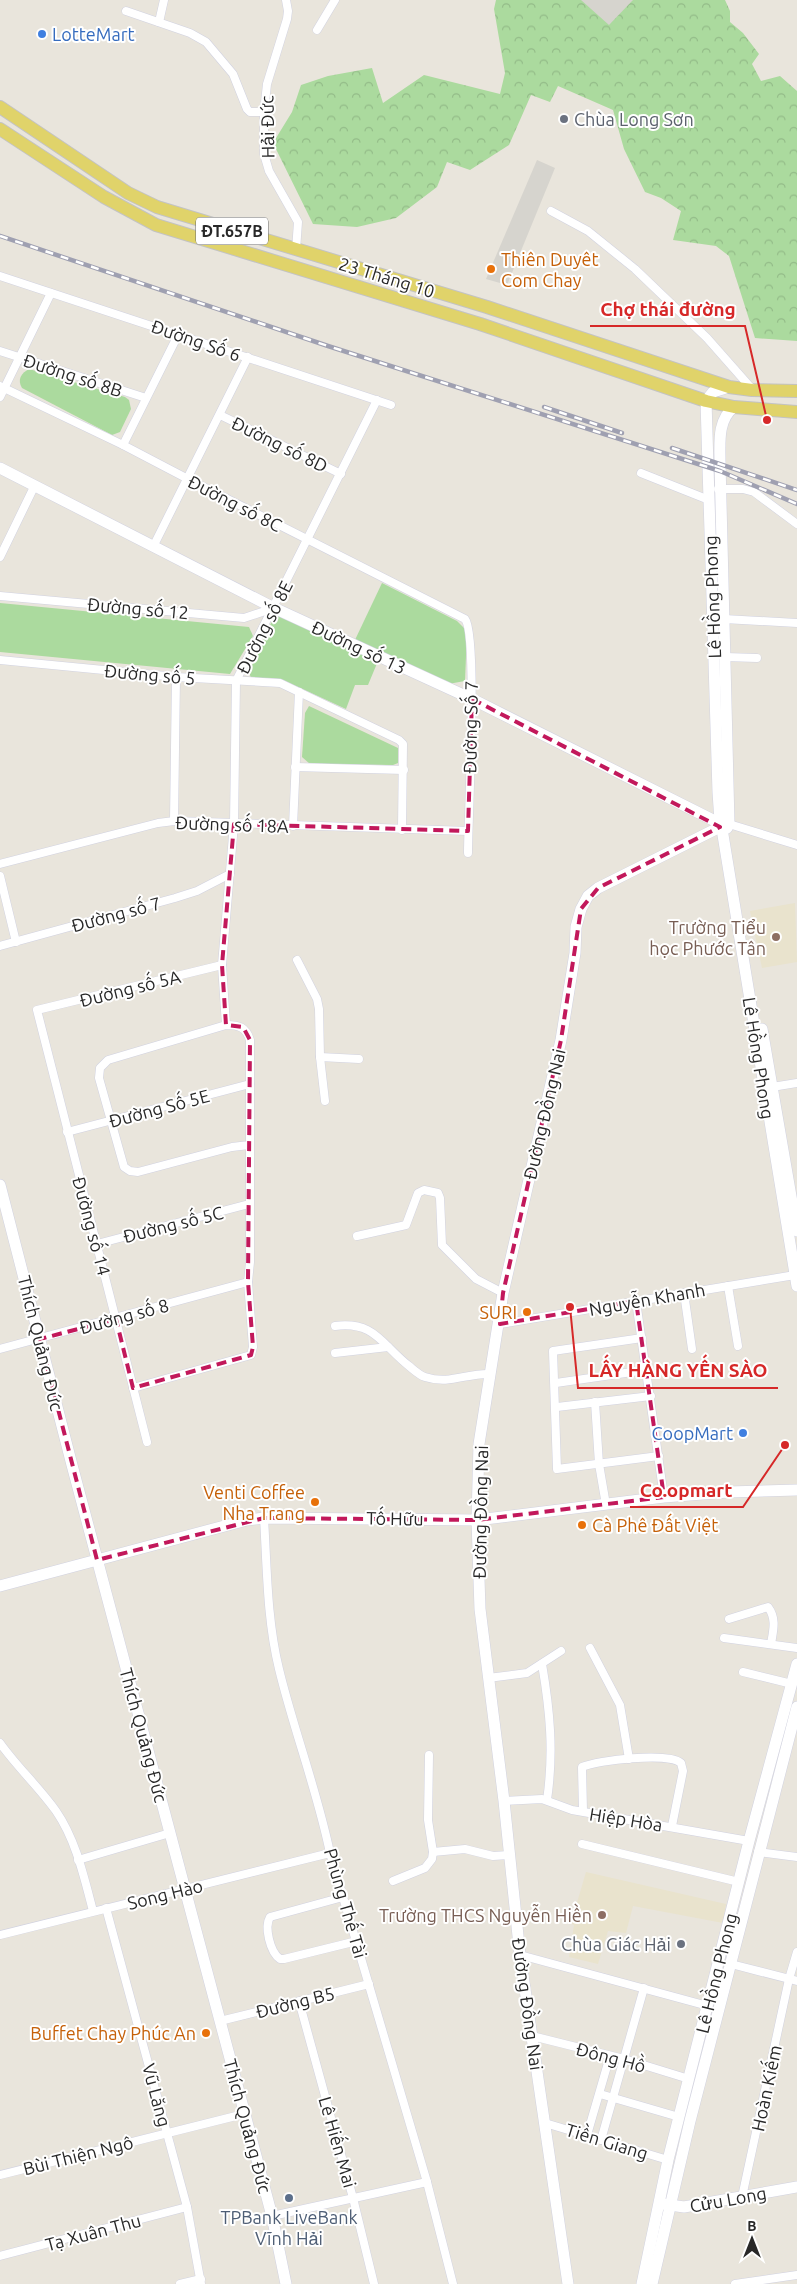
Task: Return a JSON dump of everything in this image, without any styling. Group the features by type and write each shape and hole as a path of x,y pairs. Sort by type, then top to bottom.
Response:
{"main road":[{"name":"23 Tháng 10","path":"0,107 143,201 173,213 487,306 729,386 752,390 797,391"},
{"path":"1,130 12,115"},
{"name":"23 Tháng 10","path":"1,130 104,197 156,225 480,324 706,401 734,407 797,412"},
{"path":"291,267 296,250"},
{"path":"480,324 487,306"}],"street":[{"path":"159,22 164,0"},
{"name":"Hải Đức","path":"286,0 287,19 270,71 264,112 265,162 298,222 296,250"},
{"path":"317,30 335,0"},
{"path":"126,12 190,32 206,42 233,74 247,109 250,112 264,112"},
{"path":"551,211 588,230 659,291 707,338 752,390"},
{"name":"Đường Số 6","path":"0,276 179,333 391,405"},
{"path":"0,397 2,388 20,357 51,293"},
{"path":"123,445 179,333"},
{"name":"Đường số 8B","path":"0,351 146,398"},
{"path":"154,545 248,357"},
{"path":"706,401 713,392 729,386"},
{"name":"Đường số 8C","path":"2,388 123,445 188,480 465,619 468,623"},
{"name":"Đường số 8E","path":"226,1025 222,965 234,824 236,681 377,400"},
{"name":"Lê Hồng Phong","path":"706,401 712,493 724,619 724,824"},
{"name":"Lê Hồng Phong","path":"734,407 725,415 722,423 712,493 717,783 768,1088 797,1286"},
{"name":"Đường số 8D","path":"220,415 341,474"},
{"name":"Đường số 13","path":"0,468 34,487 154,545 274,608 472,699 724,824"},
{"path":"640,473 712,493 754,492 797,524"},
{"path":"0,557 34,487"},
{"name":"Đường số 12","path":"0,596 244,618 274,608"},
{"path":"724,619 797,623"},
{"name":"Đường Số 7","path":"468,623 472,699 468,854"},
{"path":"725,658 758,658"},
{"name":"Đường số 5","path":"0,660 236,681 280,683 399,740 403,744 404,770"},
{"path":"174,821 176,676"},
{"path":"293,826 299,692"},
{"path":"295,767 404,770 402,830"},
{"name":"Đường số 18A","path":"0,864 158,823 174,821 468,831"},
{"path":"724,824 797,845"},
{"name":"Đường Đồng Nai","path":"568,2284 520,1955 504,1801 480,1609 477,1520 480,1444 490,1374 500,1324 503,1293 561,1040 575,953 576,927 582,908 588,896 598,888 724,824"},
{"name":"Đường số 7","path":"0,946 198,891 230,874"},
{"path":"0,876 16,942"},
{"path":"297,960 317,999 320,1019 320,1057 325,1101"},
{"name":"Đường số 5A","path":"37,1010 222,965"},
{"name":"Đường số 14","path":"37,1010 147,1442"},
{"path":"133,1388 251,1356 253,1347 248,1282 250,1040 248,1032 243,1027 226,1025 103,1063 99,1078 124,1167 134,1172 232,1147 249,1145"},
{"path":"320,1057 360,1058"},
{"path":"768,1088 797,1083"},
{"name":"Đường Số 5E","path":"67,1132 250,1084"},
{"name":"Lê Hồng Phong","path":"768,1088 793,1177 797,1232"},
{"name":"Thích Quảng Đức","path":"0,1185 97,1560 272,2216 286,2284"},
{"path":"357,1236 403,1227 408,1223 420,1191 438,1193 440,1198 442,1245 476,1279 503,1293"},
{"name":"Đường số 5C","path":"97,1244 249,1204"},
{"name":"Nguyễn Khanh","path":"500,1324 796,1274"},
{"name":"Đường số 8","path":"0,1349 248,1282"},
{"path":"728,1286 738,1346"},
{"path":"684,1293 692,1349"},
{"path":"636,1301 664,1497"},
{"path":"334,1326 361,1326 369,1330 423,1377 450,1381 475,1373 490,1374"},
{"path":"642,1338 553,1351 557,1407 557,1469 659,1456"},
{"path":"335,1352 388,1347"},
{"path":"556,1383 646,1370"},
{"path":"557,1407 651,1396"},
{"path":"595,1402 599,1464 606,1504"},
{"name":"Tố Hữu","path":"0,1586 247,1520 264,1518 477,1520 664,1497 728,1492 797,1490"},
{"name":"Phùng Thế Tài","path":"264,1518 271,1628 275,1649 320,1809 330,1852 427,2182 453,2284"},
{"path":"728,1619 768,1607 772,1612 775,1623 771,1644"},
{"path":"724,1638 797,1648"},
{"path":"590,1648 620,1705 629,1759"},
{"path":"488,1678 527,1673 561,1651"},
{"path":"542,1664 550,1714 552,1748 547,1800"},
{"name":"Lê Hồng Phong","path":"725,1963 739,1882 797,1664"},
{"path":"743,1672 792,1684"},
{"name":"Lê Hồng Phong","path":"652,2284 665,2204 668,2160 689,2078 793,1740 797,1707"},
{"path":"0,1743 56,1812 65,1826 94,1911"},
{"path":"393,1881 425,1868 432,1859 433,1852 428,1820 429,1754"},
{"path":"583,1811 582,1767 590,1764 629,1759 673,1759 681,1763 683,1776 672,1826"},
{"name":"Hiệp Hòa","path":"504,1801 532,1798 547,1800 567,1808 749,1841"},
{"path":"78,1860 170,1834"},
{"path":"582,1844 739,1882"},
{"path":"433,1852 465,1849 492,1856 509,1856"},
{"name":"Song Hào","path":"0,1936 330,1852"},
{"path":"758,1852 797,1857"},
{"path":"343,1897 270,1917 267,1924 273,1952 280,1959 284,1959 357,1941"},
{"name":"Vũ Lăng","path":"106,1908 187,2207 201,2281"},
{"name":"Hoàn Kiếm","path":"742,2197 793,1980 797,1952"},
{"path":"520,1955 644,1988 713,2002"},
{"path":"725,1963 793,1980"},
{"name":"Đường B5","path":"220,2021 369,1984"},
{"path":"601,2140 644,1988"},
{"name":"Lê Hiến Mai","path":"299,2001 353,2198 374,2284"},
{"name":"Lê Hồng Phong","path":"642,2284 665,2204 713,2002"},
{"name":"Đông Hồ","path":"532,2036 624,2059 689,2078"},
{"path":"587,2135 610,2056"},
{"path":"600,2094 679,2117"},
{"name":"Bùi Thiện Ngô","path":"0,2174 244,2114"},
{"name":"Tiền Giang","path":"545,2123 668,2160"},
{"path":"272,2216 427,2182"},
{"name":"Cửu Long","path":"665,2204 684,2207 797,2187"},
{"name":"Tạ Xuân Thu","path":"0,2256 187,2207"},
{"path":"735,2284 797,2275"},
{"path":"180,2284 201,2281"}],"highlighted area":[{"path":"472,699 720,827 598,888 581,909 561,1040 503,1293 500,1324 636,1301 664,1497 477,1520 264,1518 97,1560 40,1339 116,1319 133,1388 251,1355 253,1347 248,1282 250,1040 243,1027 226,1025 222,965 234,824 468,831"}],"shaded area":[{"path":"581,0 633,0 609,25"},
{"path":"537,160 555,168 507,285 486,279"},
{"name":"Trường Tiểu học Phước Tân","path":"795,903 797,962 762,968 750,911"},
{"name":"Trường THCS Nguyễn Hiền","path":"586,1872 726,1904 723,1923 633,1906 626,1933 608,1931 598,1964 569,1957 574,1925 571,1923"}],"green space":[{"path":"496,0 725,0 730,11 730,22 743,33 759,54 752,64 761,81 780,76 797,91 797,341 755,338 729,256 716,246 673,240 681,211 661,198 645,192 624,149 613,110 558,86 550,102 531,95 509,145 470,170 447,162 437,187 396,218 357,227 313,224 273,143 292,112 301,85 328,76 372,68 383,103 424,75 500,94 505,73 494,9"},
{"path":"29,369 125,397 129,400 131,409 120,432 112,435 22,388 21,377"},
{"path":"382,583 457,621 467,631 465,681 448,684 354,642"},
{"path":"0,603 249,627 253,636 230,674 0,652"},
{"path":"279,614 378,661 368,685 355,685 346,709 285,681 251,678 249,672 272,621"},
{"path":"309,706 398,748 398,763 393,765 310,764 302,757 305,713"}],"railway":[{"path":"0,236 328,346 720,471 797,504"},
{"path":"544,407 622,433"},
{"path":"672,448 797,490"}],"place":[{"name":"LotteMart","path":"42,34"},
{"name":"Chùa Long Sơn","path":"564,119"},
{"name":"Thiên Duyêt Com Chay","path":"491,269"},
{"name":"Chợ thái đường","path":"767,420"},
{"name":"Trường Tiểu học Phước Tân","path":"776,937"},
{"name":"LẤY HÀNG YẾN SÀO","path":"570,1307"},
{"name":"SURI","path":"527,1312"},
{"name":"CoopMart","path":"743,1433"},
{"name":"Co.opmart","path":"785,1445"},
{"name":"Venti Coffee Nha Trang","path":"315,1502"},
{"name":"Cà Phê Đất Việt","path":"582,1525"},
{"name":"Trường THCS Nguyễn Hiền","path":"602,1915"},
{"name":"Chùa Giác Hải","path":"681,1944"},
{"name":"Buffet Chay Phúc An","path":"206,2033"},
{"name":"TPBank LiveBank Vĩnh Hải","path":"289,2198"}]}
